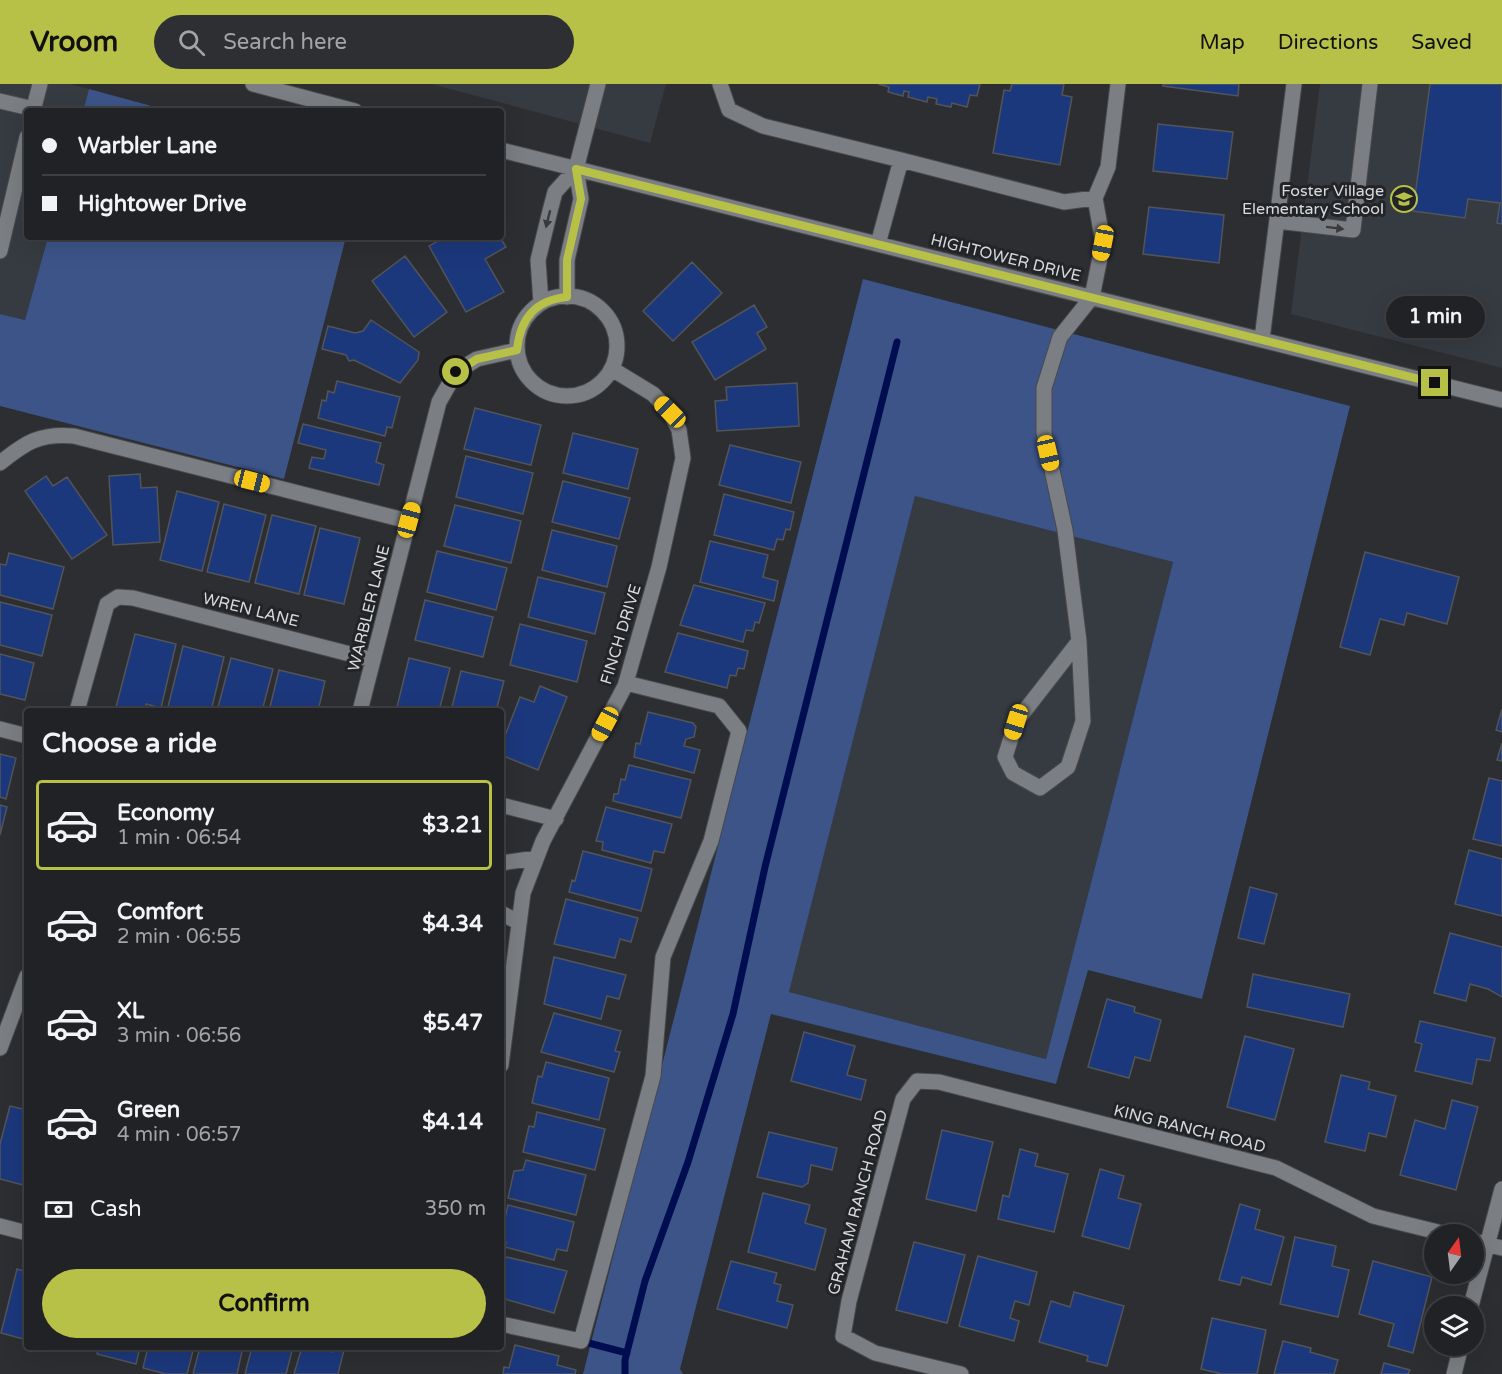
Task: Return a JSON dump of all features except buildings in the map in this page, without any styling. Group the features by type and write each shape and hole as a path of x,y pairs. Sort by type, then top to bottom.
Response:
{"street":[{"path":"34,108 40,84"},
{"path":"253,84 288,88 346,108"},
{"path":"567,297 567,260 581,199 576,169 598,84"},
{"path":"720,84 729,110 764,126 1064,202 1095,198"},
{"path":"1079,641 1016,722 1005,757 1013,773 1040,788 1068,766 1083,721 1079,641 1065,530 1044,434 1044,388 1060,337 1092,297 1103,243 1095,198 1108,167 1118,84"},
{"path":"1262,339 1294,84"},
{"path":"1277,221 1353,230 1370,84"},
{"path":"0,101 26,108"},
{"path":"0,251 24,150"},
{"name":"HIGHTOWER DRIVE","path":"504,151 1502,400"},
{"path":"878,244 901,160"},
{"path":"541,303 538,260 550,211 555,192 576,169"},
{"path":"567,297 581,298 597,306 609,319 616,334 617,352 612,369 601,383 585,393 566,396 548,393 533,382 521,368 517,350 519,332 527,315 541,303 567,297"},
{"name":"WARBLER LANE","path":"361,708 439,402 456,372 477,359 517,350"},
{"name":"FINCH DRIVE","path":"504,1040 523,893 536,858 626,683 659,567 683,458 679,430 670,412 653,394 612,369"},
{"path":"0,463 27,443 51,434 74,436 408,521"},
{"name":"WREN LANE","path":"78,708 107,604 118,597 133,598 374,660"},
{"path":"504,1325 581,1341 653,1076 663,957 711,841 739,731 718,706 626,683"},
{"path":"0,729 24,735"},
{"path":"504,806 556,819"},
{"path":"504,863 536,858"},
{"path":"504,915 518,922"},
{"path":"0,1048 24,984"},
{"name":"KING RANCH ROAD","path":"917,1081 939,1082 1276,1168 1373,1216 1424,1229"},
{"name":"GRAHAM RANCH ROAD","path":"917,1081 903,1099 849,1301 843,1336 875,1353 961,1374"},
{"path":"1474,1296 1502,1189"},
{"path":"0,1226 24,1232"},
{"path":"1454,1374 1458,1356"}],"shaded area":[{"path":"0,84 70,84 89,89 84,108 24,108 24,240 47,240 25,320 0,314"},
{"path":"432,84 666,84 650,143"},
{"name":"Foster Village Elementary School","path":"1320,84 1502,84 1502,368 1291,314"},
{"path":"89,89 159,108 84,108"},
{"path":"47,240 345,240 284,479 0,406 0,314 25,320"},
{"path":"863,279 1350,406 1202,999 1088,970 1056,1084 771,1014 680,1369 683,1374 583,1374","holes":["915,496 1173,562 1046,1059 789,992"]},
{"path":"915,496 1173,562 1046,1059 789,992"}],"waterway":[{"path":"625,1374 625,1360 645,1281 688,1162 733,1014 765,867 897,342"},
{"path":"581,1341 627,1353"}],"place":[{"name":"Foster Village Elementary School","path":"1404,199"}],"route":[{"path":"456,372 477,359 517,350 519,332 527,315 541,303 552,298 567,297 567,260 581,199 576,169 1435,383"}]}
